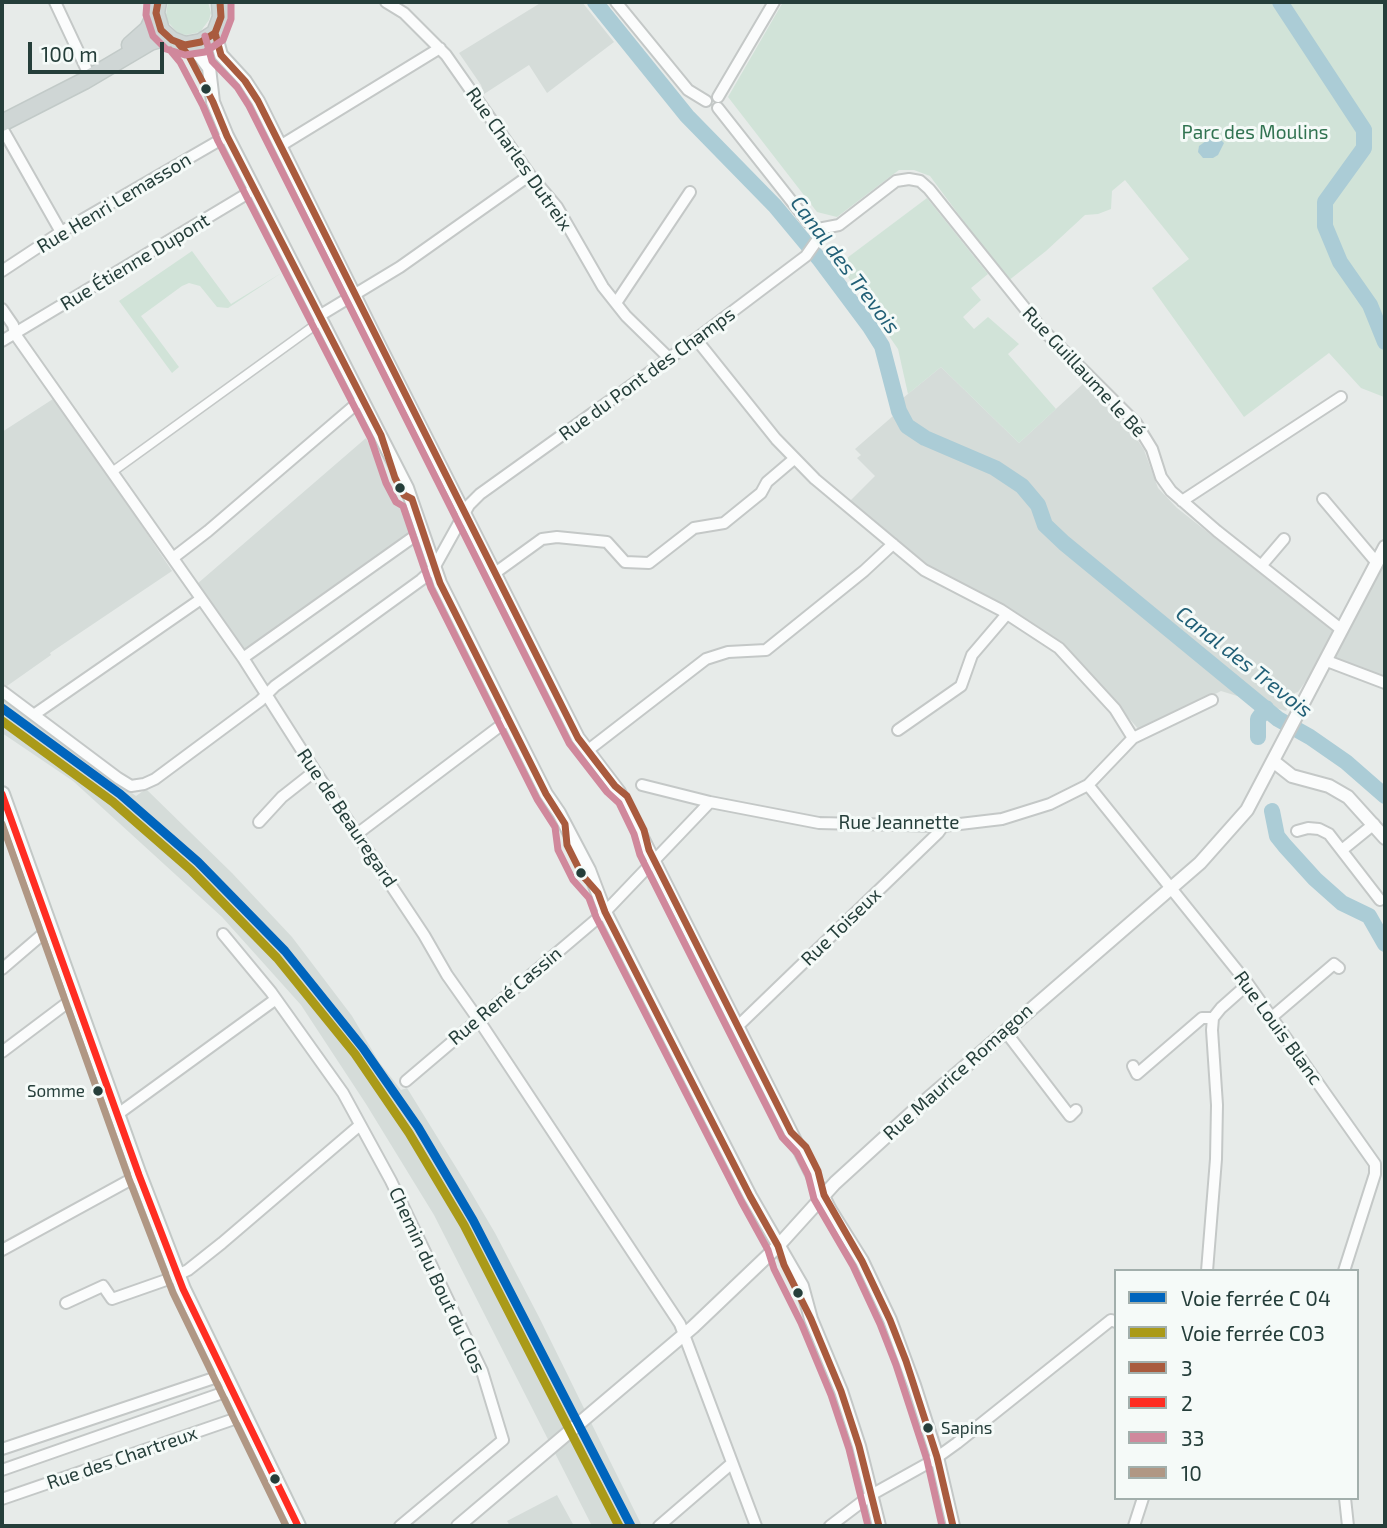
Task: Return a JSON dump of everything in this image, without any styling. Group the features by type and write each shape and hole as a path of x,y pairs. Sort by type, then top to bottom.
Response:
{"main road":[{"path":"157,7 157,22 167,37 185,45 201,43 215,33 222,5"},
{"path":"2,111 141,38 157,7"},
{"path":"2,123 150,43 167,37"},
{"path":"2,794 178,1276 223,1375 298,1526"}],"street":[{"path":"55,2 86,68"},
{"name":"Rue Charles Dutreix","path":"386,2 404,13 440,48 530,175 556,207 587,262 616,303 669,359"},
{"path":"616,2 688,90 706,101 709,96 718,102 818,234"},
{"path":"718,102 774,2"},
{"path":"215,33 221,55 245,81 258,101 578,738 615,786 834,1215 852,1242 890,1320 914,1385 937,1457 953,1526"},
{"path":"185,45 200,56 209,68 213,102 227,136 407,488 434,568 508,720 589,870 605,912 750,1196 807,1297 811,1319 841,1391 859,1447 879,1526"},
{"path":"280,146 440,48"},
{"path":"2,128 61,232"},
{"name":"Rue Henri Lemasson","path":"2,271 61,232 227,136"},
{"path":"112,472 321,319 530,175"},
{"name":"Rue Guillaume le Bé","path":"818,234 839,225 895,181 920,181 1040,327 1136,423 1153,449 1161,477 1171,491 1342,631"},
{"name":"Rue Étienne Dupont","path":"2,341 255,189"},
{"path":"616,303 690,192"},
{"name":"Rue du Pont des Champs","path":"434,568 465,513 480,494 561,438 806,256 818,234"},
{"name":"Rue de Beauregard","path":"2,309 13,325 15,334 243,658 425,935 447,975 478,1018 684,1334 756,1526"},
{"path":"696,339 794,459 815,479 924,570 1007,614 1059,648 1115,709 1133,738 1212,700"},
{"path":"1182,501 1341,397"},
{"path":"173,558 361,400"},
{"path":"495,573 542,539 557,537 607,542 625,562 649,563 694,528 724,523 761,493 767,482 794,459"},
{"path":"1323,499 1377,563"},
{"path":"243,658 412,538"},
{"path":"1261,566 1284,539"},
{"path":"587,751 706,659 728,652 766,650 864,571 893,544"},
{"name":"Rue Maurice Romagon","path":"458,1526 684,1334 778,1246 824,1195 916,1109 1200,863 1247,810 1385,547"},
{"path":"2,691 118,778 131,786 144,785 260,701 434,568"},
{"path":"35,714 201,599"},
{"path":"898,730 961,686 972,655 1007,614"},
{"path":"1327,661 1385,683"},
{"path":"357,834 508,720"},
{"name":"Rue Jeannette","path":"642,785 710,802 819,823 943,827 1002,819 1050,803 1088,785 1133,738"},
{"path":"1273,761 1292,776 1329,786 1348,797 1385,838"},
{"path":"260,822 282,797 315,771"},
{"name":"Rue Louis Blanc","path":"1088,785 1248,984 1378,1165"},
{"name":"Rue René Cassin","path":"406,1081 605,912 710,802"},
{"path":"1342,850 1374,824"},
{"name":"Rue Toiseux","path":"738,1026 943,827"},
{"path":"1297,831 1308,828 1329,834 1380,900"},
{"path":"2,969 51,927"},
{"name":"Chemin du Bout du Clos","path":"223,934 276,999 343,1093 391,1181 482,1371 503,1440 400,1526"},
{"path":"1272,1017 1334,964 1339,968"},
{"path":"1207,1269 1217,1119 1213,1018 1221,1007 1248,984"},
{"path":"2,1052 75,997"},
{"path":"118,1114 276,999"},
{"path":"1133,1066 1137,1074 1202,1018 1213,1018"},
{"path":"1005,1031 1070,1116 1076,1110"},
{"path":"66,1303 103,1286 112,1298 178,1276 222,1243 360,1125"},
{"path":"1345,1269 1378,1165"},
{"path":"2,1250 139,1175"},
{"path":"830,1526 871,1494 937,1457 1111,1320 1114,1321"},
{"path":"2,1449 223,1375"},
{"path":"2,1470 231,1391"},
{"name":"Rue des Chartreux","path":"2,1499 243,1416"},
{"path":"659,1526 731,1464"},
{"path":"1134,1526 1142,1500"},
{"path":"1345,1500 1348,1526"}],"shaded area":[{"path":"542,2 582,2 614,42 547,93 529,65 484,94 481,85 459,53"},
{"path":"941,367 1019,443 1084,383 1135,436 1144,450 1158,488 1177,508 1333,631 1321,660 1295,693 1286,711 1221,691 1141,732 1072,654 1046,632 994,601 943,577 849,502 875,476 857,458 861,455 855,449 893,416 903,398"},
{"path":"53,399 172,571 50,653 51,655 7,686 2,683 2,432"},
{"path":"366,438 412,530 245,651 197,584"},
{"path":"1385,546 1385,684 1324,664"},
{"path":"2,697 136,796 146,789 232,873 292,937 352,1016 379,1062 401,1090 407,1088 465,1182 540,1319 642,1526 592,1526 434,1215 301,1005 222,917 73,781 2,733"},
{"path":"557,1495 574,1526 510,1526 507,1521"}],"green space":[{"path":"168,2 208,2 211,13 209,20 200,32 186,35 178,33 168,22"},
{"name":"Parc des Moulins","path":"783,2 1383,2 1385,403 1384,397 1361,388 1329,353 1244,417 1152,288 1189,259 1125,180 1112,191 1111,209 1085,215 1008,281 930,176 914,170 899,170 837,217 817,212 728,97"},
{"path":"927,198 988,274 971,288 981,300 963,317 974,329 988,317 1019,344 1008,354 1056,409 1019,443 941,367 908,394 898,349 839,264"},
{"path":"192,251 231,304 283,272 228,308 217,307 200,286 189,283 141,316 179,367 172,373 119,301"}],"water":[{"path":"1217,136 1224,143 1218,155 1203,158 1198,152 1199,146"}],"waterway":[{"name":"Canal des Trevois","path":"595,2 687,116 775,206 870,327 882,346 899,411 907,426 925,438 995,468 1022,486 1038,505 1045,525 1064,543 1278,719 1346,762 1385,796"},
{"path":"1280,2 1364,130 1364,148 1325,202 1325,226 1340,262 1370,305 1385,342"},
{"path":"1258,737 1258,719 1266,708"},
{"path":"1272,811 1277,836 1285,846 1315,879 1342,903 1369,916 1385,944"}],"transit line":[{"name":"33","path":"147,2 146,15 153,36 166,49 185,55 205,52 223,40 231,19 231,2"},
{"name":"3","path":"158,2 156,13 161,30 172,40 185,45 201,42 215,33 221,17 220,2"},
{"name":"3","path":"215,33 221,55 245,81 258,101 578,738 615,786 627,796 644,830 649,850 791,1132 806,1147 818,1171 824,1195 862,1261 906,1361 937,1457 953,1526"},
{"name":"33","path":"205,36 212,61 237,87 249,106 569,743 607,792 619,803 634,834 640,855 782,1137 797,1153 808,1175 814,1199 853,1266 896,1365 927,1460 942,1526"},
{"name":"3","path":"178,43 189,56 213,102 227,136 381,435 395,478 404,495 412,499 440,583 546,794 565,824 567,845 582,875 598,893 605,912 778,1246 841,1391 859,1446 879,1526"},
{"name":"33","path":"170,50 180,62 203,106 218,141 371,439 386,483 396,502 403,506 431,588 537,799 555,827 558,850 573,880 589,898 596,917 768,1250 831,1395 849,1449 868,1526"},
{"path":"2,708 120,794 198,862 285,951 363,1048 418,1127 473,1220 631,1526"},
{"name":"2","path":"2,794 139,1175 183,1289 298,1526"},
{"name":"10","path":"2,824 129,1179 173,1293 286,1526"}],"rail line":[{"name":"C03","path":"2,721 113,802 191,870 277,958 355,1054 409,1133 464,1225 619,1526"}],"place":[{"name":"Somme","path":"98,1091"},
{"name":"Sapins","path":"928,1428"}]}
